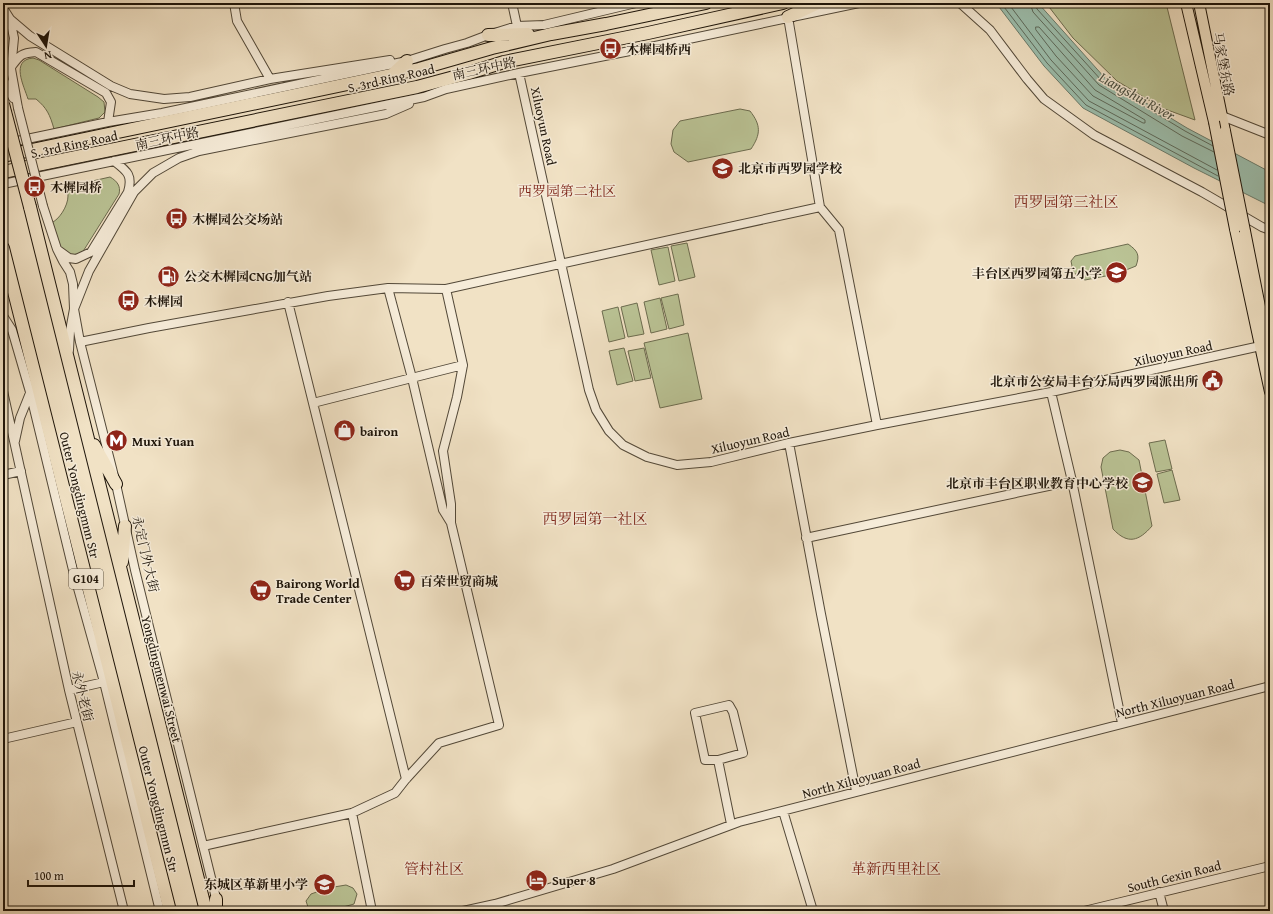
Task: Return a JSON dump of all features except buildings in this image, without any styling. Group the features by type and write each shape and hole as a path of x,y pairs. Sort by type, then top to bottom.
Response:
{"highway":[{"name":"S. 3rd Ring Road","path":"3,156 419,69 492,48 551,34 706,3"},
{"name":"S. 3rd Ring Road","path":"3,172 421,92 469,73 504,62 648,33 782,3"},
{"path":"788,17 818,3"},
{"path":"488,35 551,34"},
{"path":"392,74 407,61"},
{"path":"421,92 446,89"},
{"name":"G104","path":"3,104 86,431"},
{"name":"Outer Yongdingmnn Str","path":"3,248 170,911"},
{"path":"86,431 116,484"},
{"name":"Yongdingmenwai Street","path":"86,431 206,911"},
{"path":"122,574 125,526"}],"main road":[{"name":"马家堡东路","path":"1186,3 1218,119 1224,131 1245,231 1264,346"},
{"name":"马家堡东路","path":"1199,3 1215,85 1218,119"},
{"path":"1218,119 1235,229 1264,346 1270,392"},
{"path":"1264,346 1270,357"}],"street":[{"path":"234,3 237,21 270,79"},
{"path":"512,3 517,26"},
{"name":"南三环中路","path":"3,144 108,122 162,113 407,61 467,44 488,35 517,26 544,25 636,3"},
{"name":"南三环中路","path":"446,89 859,3"},
{"path":"960,3 990,30 1027,79 1044,98 1094,135 1270,230"},
{"path":"3,8 10,18 30,36 111,86 130,94 164,99 190,97 270,79 445,49"},
{"path":"788,17 820,207 839,230 877,425"},
{"path":"10,18 14,38 11,67 18,108"},
{"path":"11,67 20,55 26,52 36,52 106,93 111,102 108,122"},
{"name":"Xiluoyun Road","path":"520,73 589,390 596,410 609,431 623,445 647,457 676,465 711,462 788,443 1051,392 1264,346"},
{"path":"3,78 18,108"},
{"path":"68,361 70,331 74,310 89,271 134,192 153,173 179,158 199,151 386,114 421,92"},
{"name":"南三环中路","path":"3,184 114,161 421,92"},
{"name":"永定门外大街","path":"18,108 43,206 57,249 70,272 74,284 74,310 80,342 116,484 138,585 217,907"},
{"path":"1218,119 1270,134"},
{"path":"57,249 69,258 76,259 91,252 128,192 130,176 114,161"},
{"path":"80,342 288,302 328,296 388,288 446,288 820,207"},
{"path":"388,288 412,378 443,510 451,523"},
{"path":"203,846 352,813 395,793 439,743 499,724 451,523 451,504 443,451 457,398 462,365 446,288"},
{"path":"288,302 406,779"},
{"path":"3,316 12,330 30,392 74,574 104,682 160,911"},
{"path":"313,403 462,365"},
{"name":"永外老街","path":"3,391 69,690 124,911"},
{"path":"14,444 20,418 30,392"},
{"path":"1051,392 1072,481 1122,724"},
{"path":"788,443 856,791"},
{"path":"3,475 21,471"},
{"path":"806,538 1072,481"},
{"path":"69,690 104,682"},
{"name":"North Xiluoyuan Road","path":"463,911 495,904 613,869 731,824 1270,686"},
{"path":"728,705 733,712 743,753 718,760 705,760 695,713 728,705"},
{"path":"3,740 77,722"},
{"path":"718,760 731,824"},
{"path":"783,811 813,911"},
{"path":"352,813 372,911"},
{"name":"South Gexin Road","path":"1084,911 1270,866"},
{"path":"1159,892 1164,911"}],"shaded area":[{"path":"1046,3 1166,3 1195,120 1162,108 1117,81 1073,38"},
{"path":"33,58 39,60 98,97 104,102 105,112 99,118 54,129 43,106 36,99 28,99 22,81 20,68 22,63"},
{"path":"740,109 750,111 758,125 757,139 751,149 688,162 674,152 671,144 673,130 680,121"},
{"path":"110,177 118,184 119,194 82,253 78,256 59,253 51,223 60,216 65,208 68,200 66,187"},
{"path":"687,243 695,277 679,281 671,246"},
{"path":"1128,244 1134,249 1138,256 1136,266 1116,274 1085,280 1078,277 1073,271 1071,261 1075,256"},
{"path":"668,247 675,281 659,285 651,250"},
{"path":"678,294 684,325 669,329 661,298"},
{"path":"660,298 667,329 651,333 644,302"},
{"path":"637,303 644,334 628,337 621,307"},
{"path":"618,307 625,338 609,342 602,311"},
{"path":"688,333 702,399 660,408 644,343"},
{"path":"624,348 633,381 617,385 609,351"},
{"path":"644,348 651,378 635,381 628,351"},
{"path":"1165,440 1172,469 1156,472 1149,443"},
{"path":"1120,450 1129,452 1139,460 1152,526 1143,535 1133,539 1129,539 1118,534 1113,529 1101,467 1103,458 1110,452"},
{"path":"1172,470 1180,500 1164,503 1157,474"},
{"path":"346,885 353,888 357,894 354,904 329,911 309,910 306,901 311,894 328,888"}],"water":[{"path":"996,3 1038,3 1105,78 1187,128 1270,172 1270,206 1194,168 1083,108 1044,66"}],"place":[{"name":"木樨园桥西","path":"610,49"},
{"name":"北京市西罗园学校","path":"723,168"},
{"name":"木樨园桥","path":"35,187"},
{"name":"木樨园公交场站","path":"177,219"},
{"name":"丰台区西罗园第五小学","path":"1117,273"},
{"name":"公交木樨园CNG加气站","path":"168,276"},
{"name":"木樨园","path":"129,301"},
{"name":"北京市公安局丰台分局西罗园派出所","path":"1213,381"},
{"name":"bairon","path":"344,431"},
{"name":"Muxi Yuan","path":"116,441"},
{"name":"北京市丰台区职业教育中心学校","path":"1143,483"},
{"name":"百荣世贸商城","path":"404,581"},
{"name":"Bairong World Trade Center","path":"261,590"},
{"name":"Super 8","path":"536,880"},
{"name":"东城区革新里小学","path":"324,884"}],"district":[{"name":"西罗园第二社区","path":"567,191"},
{"name":"西罗园第三社区","path":"1066,202"},
{"name":"西罗园第一社区","path":"595,519"},
{"name":"管村社区","path":"434,869"},
{"name":"革新西里社区","path":"896,869"}],"water label":[{"name":"Liangshui River","path":"1137,96"}]}
